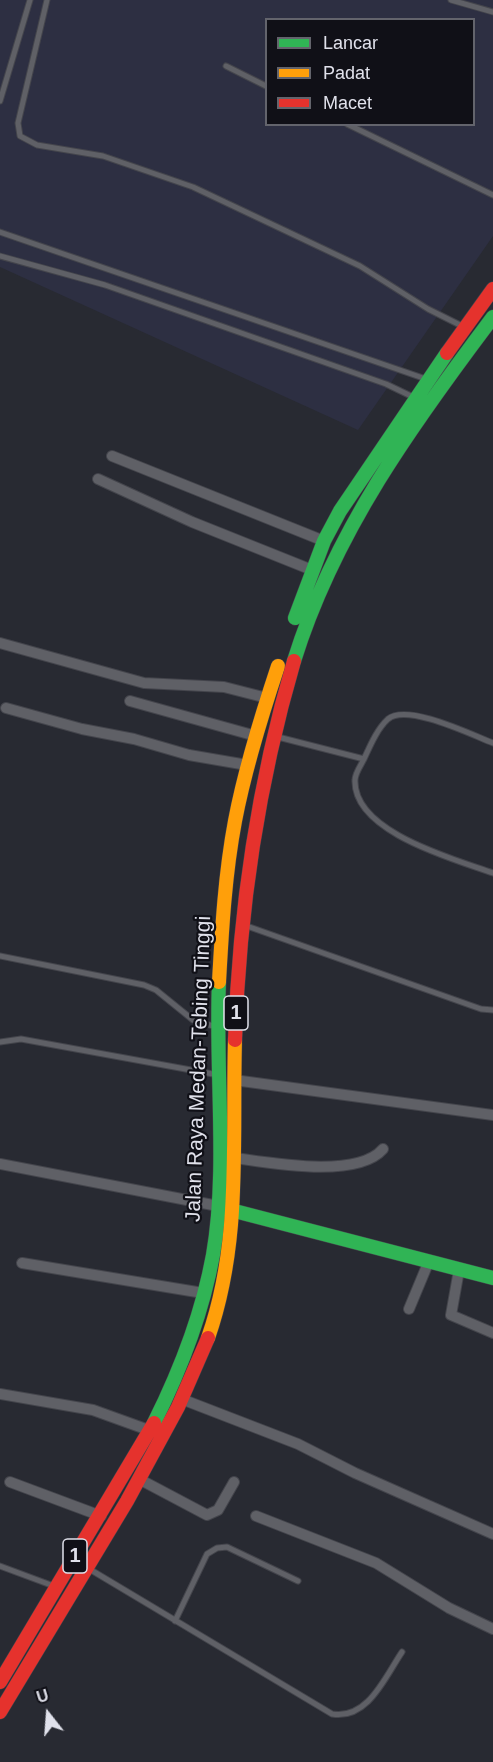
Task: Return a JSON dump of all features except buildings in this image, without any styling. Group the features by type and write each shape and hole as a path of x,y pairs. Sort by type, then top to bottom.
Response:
{"main road":[{"name":"Jalan Raya Medan-Tebing Tinggi","path":"0,1712 89,1569 140,1479 190,1345 213,1255 218,1206 220,1168 217,1027 225,905 232,842 247,765 267,698 324,540 345,503 415,398 493,289"},
{"name":"Jalan Raya Medan-Tebing Tinggi","path":"0,1682 100,1515 157,1433 184,1400 199,1368 222,1293 232,1211 240,924 273,736 283,694 313,605 344,541 383,471 493,317"},
{"path":"218,1206 493,1278"}],"street":[{"path":"112,456 324,540"},
{"path":"98,479 192,522 312,570"},
{"path":"0,643 144,683 224,687 267,698"},
{"path":"130,701 256,736"},
{"path":"6,708 82,729 134,739 189,755 247,765"},
{"path":"234,1080 493,1115"},
{"path":"235,1158 290,1166 335,1165 367,1161 377,1156 383,1149"},
{"path":"0,1164 218,1206"},
{"path":"410,1309 429,1261"},
{"path":"22,1263 203,1293"},
{"path":"459,1270 451,1315 493,1333"},
{"path":"0,1394 93,1410 157,1433"},
{"path":"184,1400 298,1444 355,1473 493,1534"},
{"path":"140,1479 207,1515 218,1510 234,1482"},
{"path":"10,1482 100,1515"},
{"path":"256,1516 376,1563 449,1608 493,1629"}],"lane":[{"path":"0,101 30,0"},
{"path":"47,0 18,123 20,136 24,140 37,145 103,156 193,187 360,266 428,309 464,327"},
{"path":"451,0 493,12"},
{"path":"226,66 265,85"},
{"path":"351,126 493,195"},
{"path":"0,232 428,380"},
{"path":"0,256 105,285 386,384 415,398"},
{"path":"493,743 441,723 407,714 397,715 382,726 355,778 362,805 373,819 408,839 493,873"},
{"path":"273,736 364,759"},
{"path":"240,924 481,1009 493,1010"},
{"path":"0,956 144,985 156,990 193,1020 217,1027"},
{"path":"0,1042 21,1040 217,1075"},
{"path":"175,1621 207,1554 217,1548 226,1547 298,1581"},
{"path":"0,1566 55,1587"},
{"path":"89,1569 332,1714 344,1716 366,1705 402,1652"}],"shaded area":[{"path":"0,0 493,0 493,236 358,430 0,267"}],"traffic: fast":[{"path":"294,661 311,614 353,523 405,438 493,317"},
{"path":"295,618 324,541 340,511 447,353"},
{"path":"154,1423 190,1341 213,1255 220,1188 219,982"},
{"path":"223,1208 493,1278"}],"traffic: slow":[{"path":"219,982 226,881 235,821 254,743 278,666"},
{"path":"208,1338 219,1302 231,1228 235,1040"}],"traffic: jam":[{"path":"447,353 493,289"},
{"path":"235,1040 241,944 252,849 270,754 294,661"},
{"path":"0,1712 127,1501 178,1407 208,1338"},
{"path":"0,1682 154,1423"}]}
